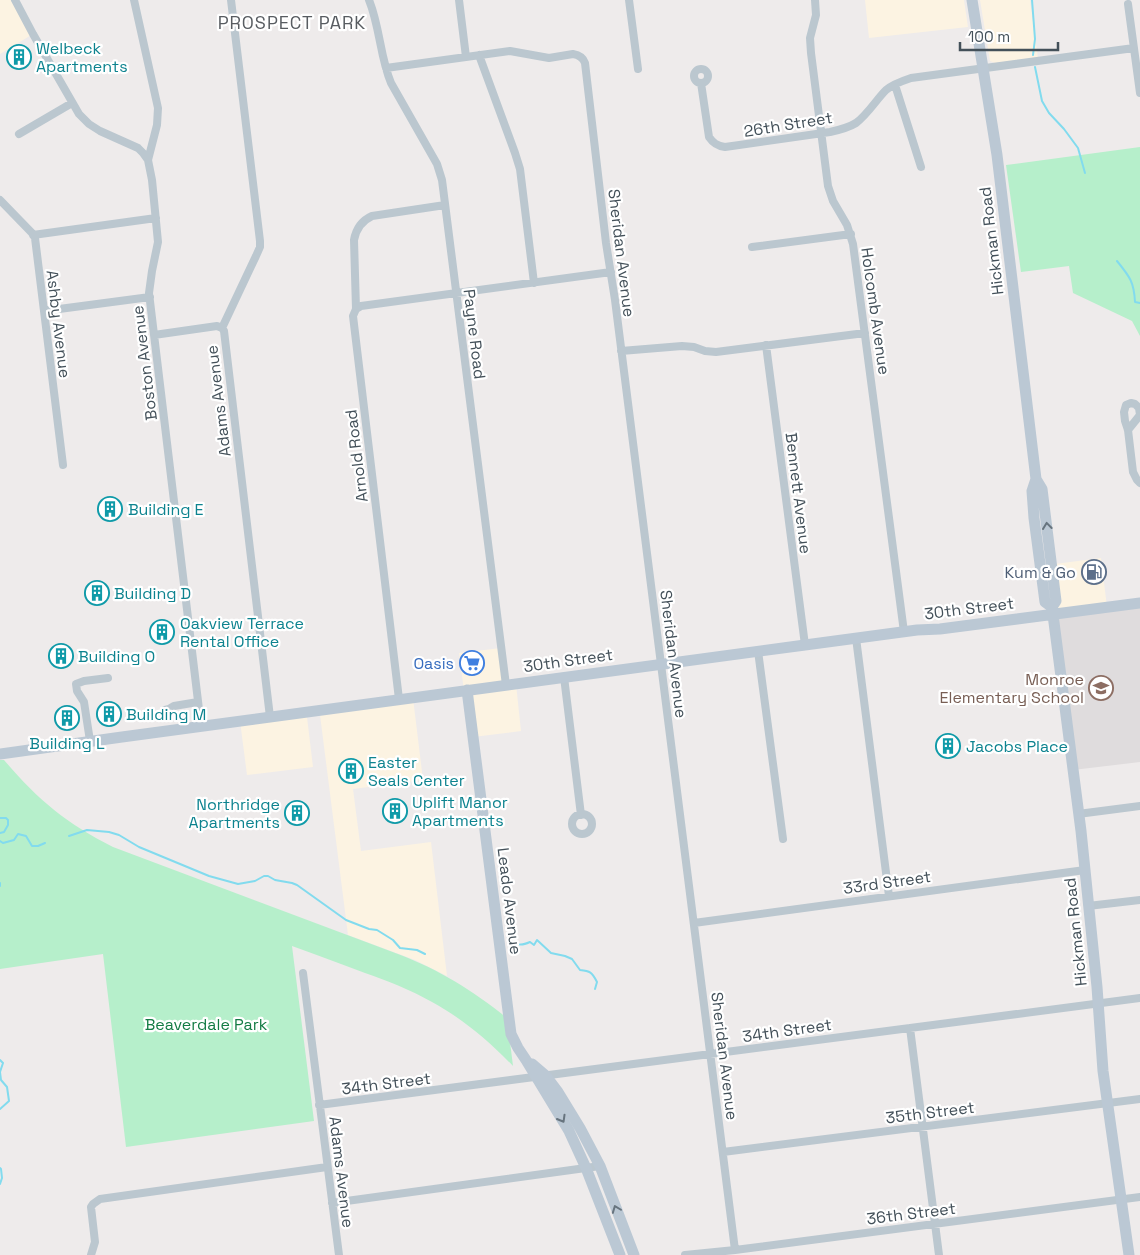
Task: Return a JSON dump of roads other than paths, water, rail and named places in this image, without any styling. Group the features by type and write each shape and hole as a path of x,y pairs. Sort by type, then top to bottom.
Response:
{"street":[{"path":"15,0 79,114 100,131 138,148 148,160"},
{"name":"Boston Avenue","path":"134,0 158,108 157,125 148,160 152,180 158,242 149,293 201,726"},
{"name":"Adams Avenue","path":"231,0 260,247 222,328 224,331 270,717"},
{"name":"Payne Road","path":"369,0 386,68 392,83 437,164 442,180 506,685"},
{"path":"459,0 466,57"},
{"path":"629,0 638,70"},
{"name":"Holcomb Avenue","path":"815,0 816,15 810,38 811,53 828,186 833,201 851,234 857,267 904,632"},
{"name":"Hickman Road","path":"972,0 997,155 1036,479 1032,490 1036,543 1045,602 1053,610 1085,870 1103,1071 1129,1255"},
{"path":"1128,4 1140,93"},
{"name":"26th Street","path":"701,83 709,137 718,146 725,147 821,134 846,128 862,118 887,89 912,78 1134,48"},
{"name":"Sheridan Avenue","path":"479,55 510,51 549,58 573,54 580,56 585,63 735,1250"},
{"path":"386,68 479,55 520,168 534,283"},
{"path":"895,85 921,167"},
{"path":"19,134 72,103"},
{"path":"0,200 34,235 156,218"},
{"name":"Arnold Road","path":"399,699 353,316 356,309 354,240 360,225 372,216 445,205"},
{"path":"752,247 851,234"},
{"name":"Ashby Avenue","path":"34,235 63,465"},
{"path":"356,309 361,306 611,272"},
{"path":"44,311 150,297"},
{"path":"154,335 217,326 222,328"},
{"path":"621,351 682,346 716,352 865,333"},
{"name":"Bennett Avenue","path":"766,346 804,645"},
{"path":"1128,430 1133,472 1140,483"},
{"name":"30th Street","path":"0,754 758,651 940,629 1053,610 1140,603"},
{"path":"856,638 889,896"},
{"path":"758,651 783,840"},
{"path":"564,677 581,815"},
{"path":"90,741 84,702 77,692 76,684 108,678"},
{"name":"Leado Avenue","path":"467,690 511,1034 526,1060 541,1077"},
{"path":"165,710 174,706 198,702"},
{"path":"1078,814 1140,806"},
{"name":"33rd Street","path":"694,923 1085,870"},
{"path":"1088,906 1140,900"},
{"name":"Adams Avenue","path":"303,973 338,1255"},
{"name":"34th Street","path":"320,1105 1140,998"},
{"path":"910,1028 939,1255"},
{"path":"541,1077 558,1092 600,1166 634,1255"},
{"path":"541,1077 586,1168 620,1255"},
{"name":"35th Street","path":"723,1152 1140,1098"},
{"path":"332,1203 600,1166"},
{"path":"91,1255 95,1242 91,1207 100,1199 327,1167"},
{"name":"36th Street","path":"685,1255 1140,1196"}],"waterway":[{"path":"1032,0 1035,39 1033,55"},
{"path":"1035,67 1042,101 1049,113 1078,148 1085,173"},
{"path":"1117,261 1125,271 1134,289 1135,302 1140,303"},
{"path":"0,818 8,820 8,825 4,832 0,833"},
{"path":"69,836 87,830 109,832 119,835 139,847 209,876 238,884 255,881 264,876 292,883 346,920 369,929 377,930 393,940 400,948 417,950 425,954"},
{"path":"0,841 3,843 14,840 18,834 26,836 32,846 45,843"},
{"path":"511,941 516,944 530,942 534,945 537,940 551,953 572,959 580,970 594,976 597,982 595,989"},
{"path":"0,1060 3,1063 0,1072 1,1080 7,1087 9,1101 0,1109"},
{"path":"0,1168 2,1178 0,1184"}],"place":[{"name":"Welbeck Apartments","path":"19,57"},
{"name":"Building E","path":"110,509"},
{"name":"Kum & Go","path":"1094,572"},
{"name":"Building D","path":"97,593"},
{"name":"Oakview Terrace Rental Office","path":"162,632"},
{"name":"Building O","path":"61,656"},
{"name":"Oasis","path":"472,663"},
{"name":"Monroe Elementary School","path":"1101,688"},
{"name":"Building M","path":"109,714"},
{"name":"Building L","path":"67,718"},
{"name":"Jacobs Place","path":"948,746"},
{"name":"Easter Seals Center","path":"351,771"},
{"name":"Uplift Manor Apartments","path":"395,811"},
{"name":"Northridge Apartments","path":"297,813"}],"district":[{"name":"PROSPECT PARK","path":"292,23"}],"park label":[{"name":"Beaverdale Park","path":"206,1024"}]}
